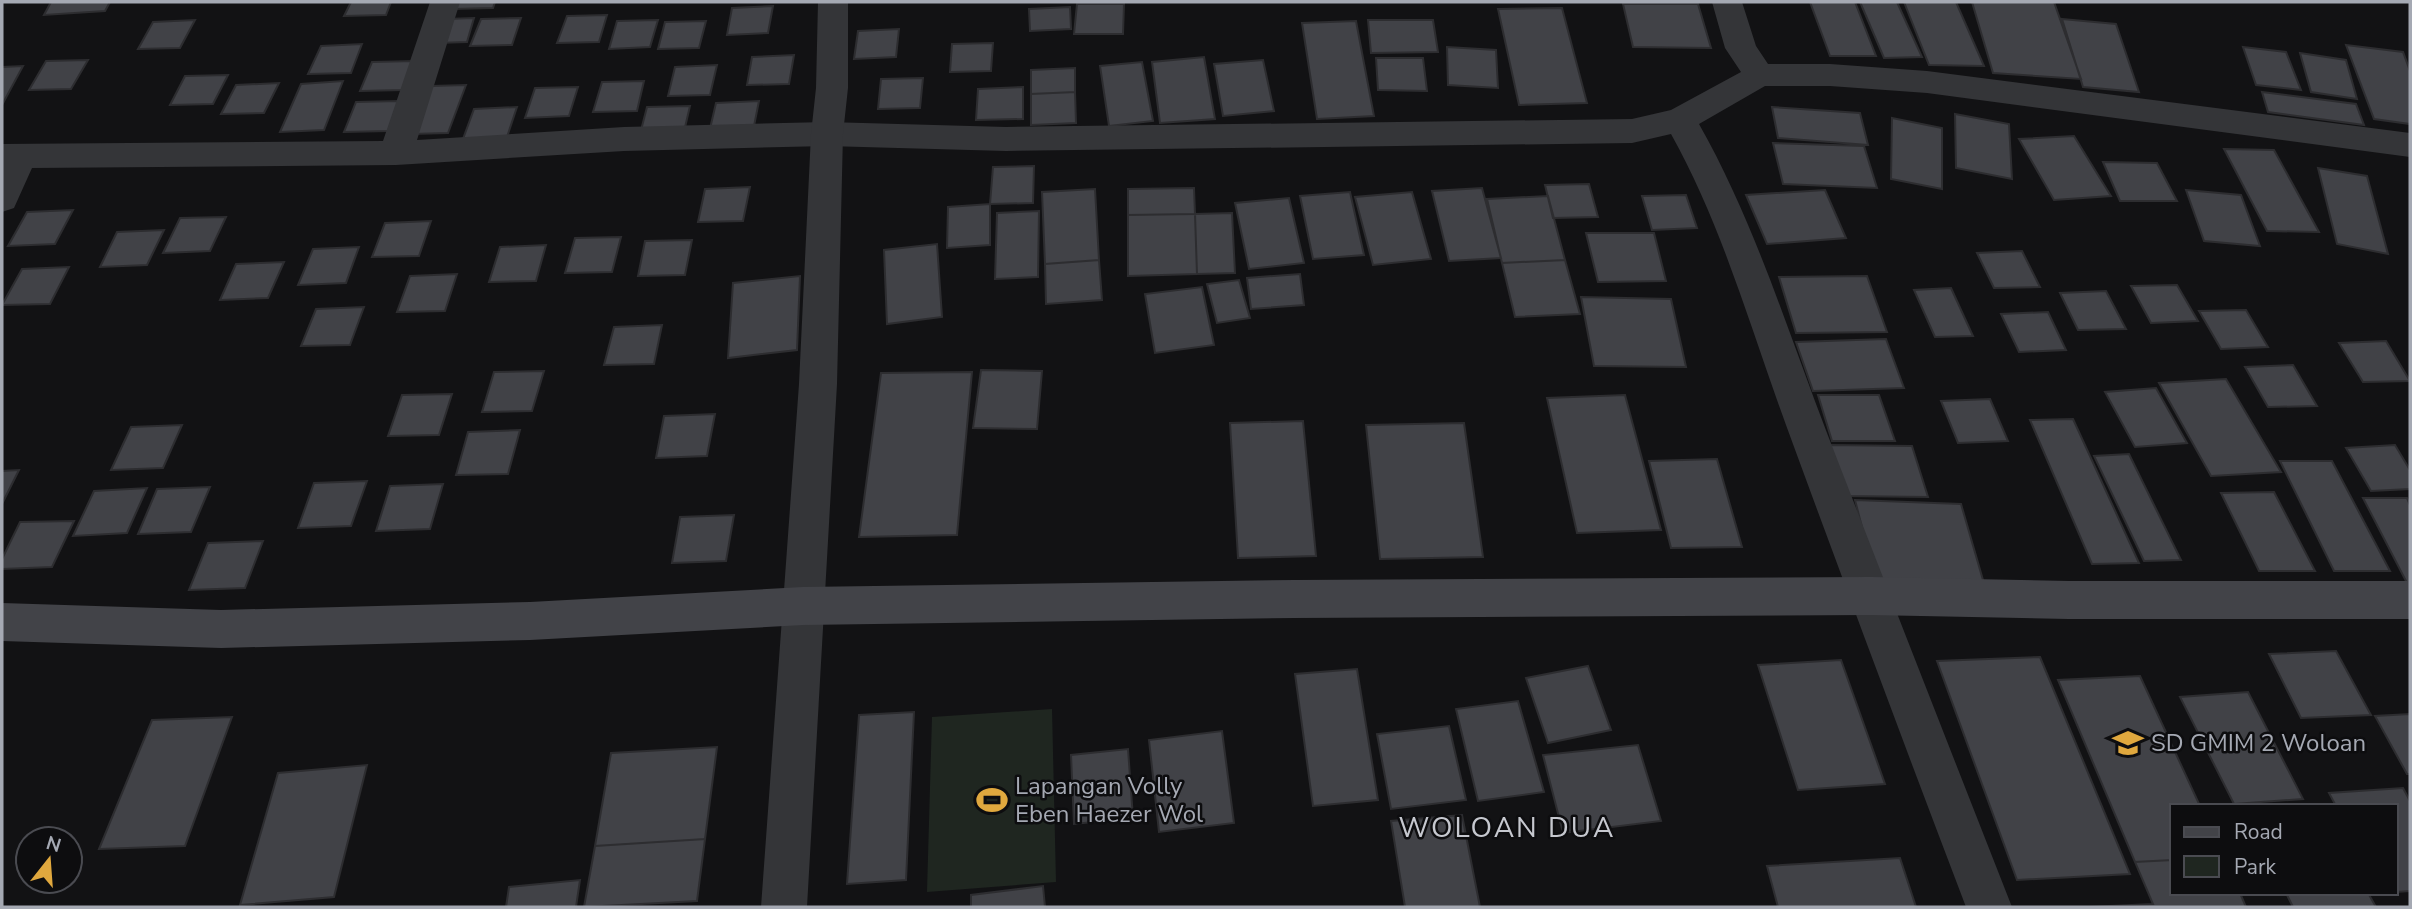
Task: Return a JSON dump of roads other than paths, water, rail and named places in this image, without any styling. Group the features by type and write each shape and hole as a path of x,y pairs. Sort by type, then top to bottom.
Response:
{"main road":[{"path":"2,622 221,629 530,621 803,606 1871,596 2069,600 2410,600"}],"street":[{"path":"397,153 445,2"},
{"path":"784,907 818,384 827,134 832,88 833,2"},
{"path":"1727,2 1741,48 1759,75"},
{"path":"2,199 11,157 397,153 624,139 827,134 1006,139 1632,131 1680,120 1723,98 1759,75 1829,75 1927,82 2410,145"},
{"path":"1680,120 1706,162 1741,250 1989,907"}],"place":[{"name":"SD GMIM 2 Woloan","path":"2128,743"},
{"name":"Lapangan Volly Eben Haezer Wol","path":"992,800"}],"district":[{"name":"WOLOAN DUA","path":"1507,827"}]}
